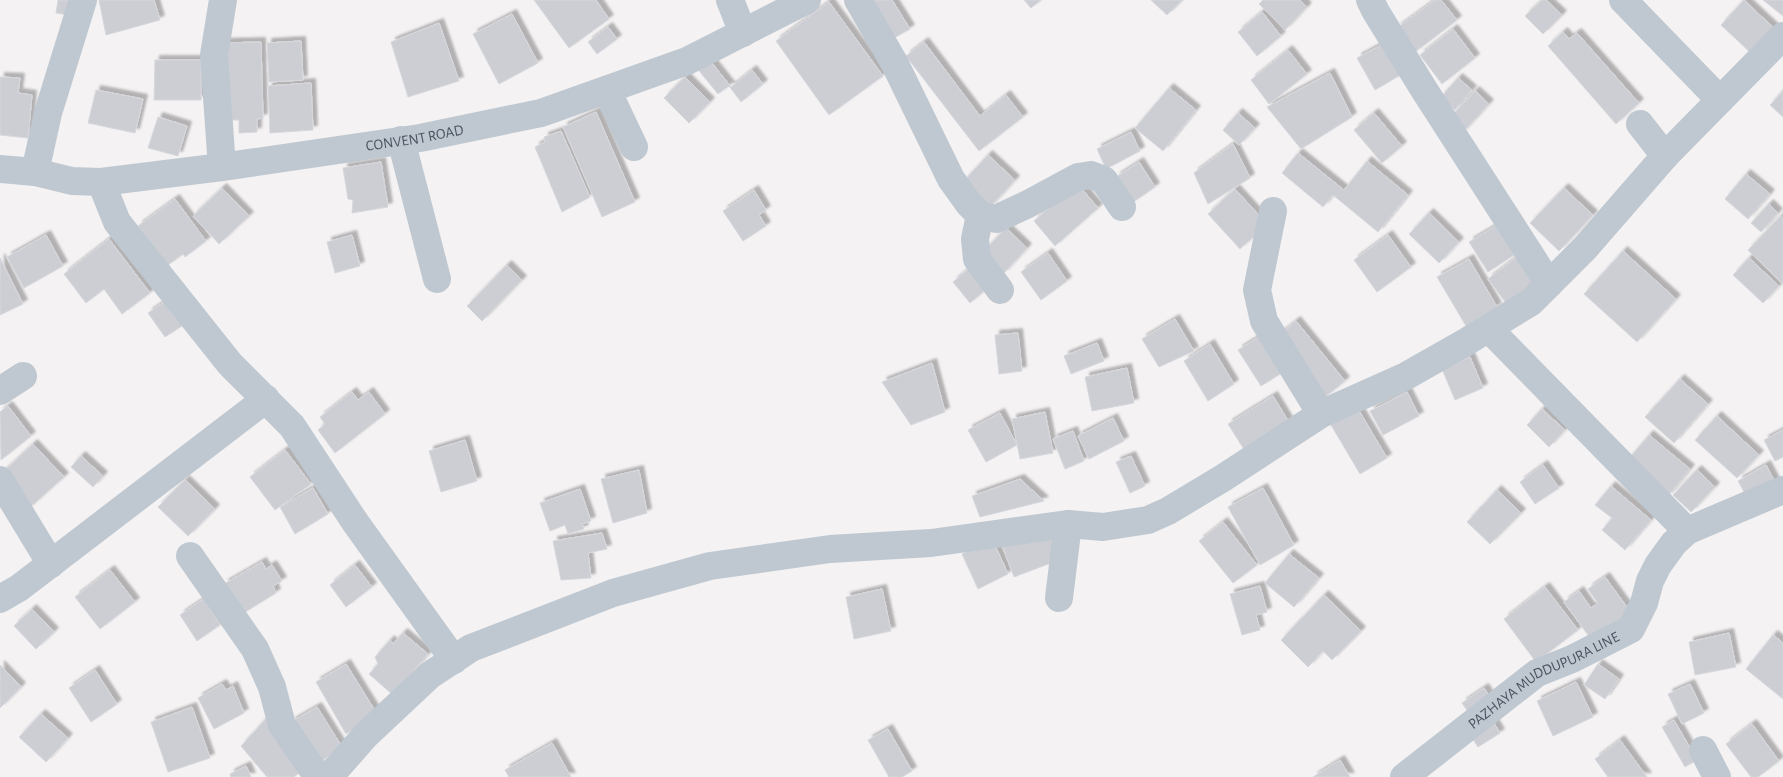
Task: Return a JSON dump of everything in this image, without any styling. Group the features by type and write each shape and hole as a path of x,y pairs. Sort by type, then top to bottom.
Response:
{"street":[{"path":"35,172 48,113 83,0"},
{"path":"222,0 214,55 222,167"},
{"path":"730,0 742,33"},
{"name":"CONVENT ROAD","path":"0,169 35,172 72,181 101,182 222,167 401,140 541,113 687,61 806,0"},
{"path":"858,0 895,64 951,179 969,204 980,215 996,219 1078,177 1091,175 1104,180 1122,207"},
{"path":"1370,0 1422,88 1550,284"},
{"path":"1623,0 1720,100"},
{"path":"326,777 336,769 366,736 430,676 471,648 614,593 710,566 830,548 931,543 1068,524 1102,527 1148,520 1168,511 1223,478 1321,414 1406,376 1531,302 1585,248 1666,156 1783,36"},
{"path":"607,90 634,147"},
{"path":"1640,124 1666,156"},
{"path":"401,140 437,279"},
{"path":"101,182 118,222 230,364 292,426 355,522 454,660"},
{"path":"1273,211 1258,290 1264,321 1321,414"},
{"path":"980,215 975,239 977,259 1000,290"},
{"path":"1489,328 1688,531"},
{"path":"0,391 23,376"},
{"path":"0,599 19,588 51,564 266,399"},
{"path":"0,480 51,564"},
{"name":"PAZHAYA MUDDUPURA LINE","path":"1404,777 1537,673 1572,659 1631,629 1644,603 1650,581 1658,565 1674,543 1688,531 1783,490"},
{"path":"1059,598 1068,524"},
{"path":"190,556 256,649 272,686 282,725 318,777"},
{"path":"1703,750 1717,777"}],"building":[{"path":"58,0 77,0 74,16 56,13"},
{"path":"99,0 154,0 160,20 106,35"},
{"path":"534,0 596,0 609,19 569,48"},
{"path":"870,0 892,0 910,29 894,38"},
{"path":"1024,0 1041,0 1031,8"},
{"path":"1151,0 1182,0 1167,15"},
{"path":"1263,0 1300,0 1307,7 1285,30 1259,4"},
{"path":"1435,0 1441,0 1457,20 1415,52 1397,28"},
{"path":"1542,0 1546,0 1562,15 1543,34 1525,16"},
{"path":"1744,0 1778,32 1755,57 1721,25"},
{"path":"1763,0 1783,0 1783,16"},
{"path":"829,2 883,76 829,115 776,41"},
{"path":"1262,12 1281,36 1257,56 1238,32"},
{"path":"512,14 538,63 499,84 473,34"},
{"path":"439,23 459,81 408,97 391,42"},
{"path":"608,27 617,39 597,54 588,42"},
{"path":"1453,29 1475,58 1442,84 1420,55"},
{"path":"1563,32 1569,39 1577,33 1639,103 1616,124 1548,46"},
{"path":"301,41 303,80 269,82 267,43"},
{"path":"261,42 263,118 257,119 257,132 239,133 239,120 224,120 222,43"},
{"path":"924,42 980,116 1006,95 1023,117 979,151 906,56"},
{"path":"1387,42 1404,73 1375,90 1357,58"},
{"path":"1288,50 1307,74 1269,104 1251,80"},
{"path":"708,58 731,87 752,70 763,84 741,102 729,86 718,94 696,67"},
{"path":"155,60 201,60 201,100 154,100"},
{"path":"1330,73 1352,117 1301,149 1267,107"},
{"path":"0,77 20,78 18,93 32,95 28,138 0,135"},
{"path":"685,77 710,102 689,123 664,98"},
{"path":"1458,78 1472,90 1455,110 1441,97"},
{"path":"311,83 313,130 270,133 268,86"},
{"path":"1169,88 1196,110 1163,151 1135,128"},
{"path":"96,90 143,99 135,133 88,123"},
{"path":"1475,91 1489,104 1462,133 1448,120"},
{"path":"1782,92 1783,94 1783,117 1770,105"},
{"path":"596,112 635,202 602,217 563,127"},
{"path":"1238,113 1255,128 1239,145 1223,130"},
{"path":"1374,113 1402,146 1382,163 1354,130"},
{"path":"158,117 187,126 178,156 148,148"},
{"path":"561,131 590,197 562,212 535,147 545,142 544,137"},
{"path":"1131,132 1140,151 1106,169 1097,149"},
{"path":"1233,144 1250,178 1208,204 1194,173"},
{"path":"1298,153 1344,190 1367,161 1408,195 1378,232 1333,195 1323,207 1282,173"},
{"path":"988,155 1015,180 990,207 963,182"},
{"path":"381,162 388,207 352,213 353,200 348,199 343,168"},
{"path":"1139,162 1155,187 1132,203 1116,177"},
{"path":"1746,174 1770,194 1748,219 1725,199"},
{"path":"1077,183 1098,208 1055,246 1034,221"},
{"path":"222,188 249,216 219,244 193,216"},
{"path":"1564,188 1593,215 1559,251 1530,223"},
{"path":"1235,189 1267,224 1240,249 1208,214"},
{"path":"754,190 766,210 759,215 766,226 743,241 723,211"},
{"path":"175,199 206,241 185,257 183,254 168,265 138,226"},
{"path":"1769,204 1778,213 1761,232 1751,223"},
{"path":"1429,213 1459,242 1439,263 1409,234"},
{"path":"1781,216 1783,218 1783,284 1748,250"},
{"path":"1496,226 1514,255 1488,272 1469,242"},
{"path":"1006,228 1027,248 1003,274 982,253"},
{"path":"46,235 63,266 24,288 7,257"},
{"path":"352,235 360,266 335,273 327,242"},
{"path":"1388,235 1411,267 1377,292 1354,260"},
{"path":"109,239 150,293 122,314 104,289 86,303 64,274"},
{"path":"1623,251 1676,299 1637,342 1584,294"},
{"path":"1048,253 1067,281 1041,300 1021,272"},
{"path":"1517,257 1541,289 1512,311 1488,279"},
{"path":"0,258 23,304 0,315"},
{"path":"1749,258 1779,286 1763,303 1733,275"},
{"path":"1469,259 1497,307 1466,326 1437,277"},
{"path":"507,265 522,280 482,321 467,306"},
{"path":"972,266 989,287 970,303 953,282"},
{"path":"169,299 185,324 165,337 148,313"},
{"path":"1175,319 1194,351 1159,367 1142,339"},
{"path":"1296,321 1345,381 1324,398 1275,338"},
{"path":"1267,332 1290,368 1261,386 1238,350"},
{"path":"1018,333 1022,371 999,374 995,335"},
{"path":"1097,343 1104,361 1071,374 1064,356"},
{"path":"1210,344 1234,384 1208,401 1184,361"},
{"path":"1470,357 1483,388 1455,400 1442,369"},
{"path":"932,363 945,412 911,425 882,382"},
{"path":"1127,368 1134,403 1092,411 1085,377"},
{"path":"1680,379 1708,404 1674,443 1645,417"},
{"path":"352,392 358,400 369,392 385,414 335,453 318,430 325,424 320,417"},
{"path":"1407,392 1419,416 1383,435 1370,411"},
{"path":"1273,396 1290,424 1245,451 1228,424"},
{"path":"1355,404 1387,458 1360,474 1328,420"},
{"path":"8,406 31,436 1,460 0,412"},
{"path":"1542,409 1565,430 1549,447 1527,425"},
{"path":"1045,412 1053,453 1020,459 1012,419"},
{"path":"1000,413 1017,445 986,462 968,430"},
{"path":"1717,416 1759,455 1737,478 1695,440"},
{"path":"1113,418 1124,441 1089,459 1078,436"},
{"path":"1783,430 1783,457 1775,461 1764,440"},
{"path":"1073,431 1084,461 1065,469 1053,439"},
{"path":"1649,435 1690,469 1667,497 1626,462"},
{"path":"465,440 477,481 441,492 429,451"},
{"path":"33,444 64,477 28,509 1,474"},
{"path":"285,450 311,484 275,510 250,477"},
{"path":"81,456 103,476 93,487 71,467"},
{"path":"1131,456 1145,486 1130,493 1116,462"},
{"path":"1543,465 1559,488 1535,504 1520,482"},
{"path":"1766,465 1777,486 1749,501 1738,481"},
{"path":"639,470 647,513 613,523 601,479"},
{"path":"1697,470 1715,487 1691,512 1673,495"},
{"path":"1020,479 1044,501 980,517 972,496"},
{"path":"185,480 215,509 188,536 158,507"},
{"path":"1611,486 1651,520 1625,550 1602,530 1612,518 1595,505"},
{"path":"313,488 328,514 295,534 280,507"},
{"path":"1263,488 1294,545 1260,565 1228,507"},
{"path":"580,489 591,521 582,524 584,529 568,534 565,525 550,531 540,503"},
{"path":"1497,490 1521,513 1490,544 1467,522"},
{"path":"1223,522 1257,565 1233,583 1199,541"},
{"path":"1048,528 1059,560 1014,577 1002,545"},
{"path":"602,533 607,549 588,553 591,578 561,580 553,541"},
{"path":"992,539 1008,574 978,589 962,554"},
{"path":"1289,554 1319,578 1294,607 1265,583"},
{"path":"262,562 266,569 272,565 282,581 273,586 276,593 242,614 224,584"},
{"path":"355,565 372,587 346,607 330,585"},
{"path":"110,570 135,602 100,629 75,597"},
{"path":"1605,577 1632,614 1593,642 1564,602 1579,591 1591,608 1598,603 1588,589"},
{"path":"1260,586 1267,612 1256,615 1260,630 1242,635 1230,594"},
{"path":"1545,587 1578,630 1536,662 1504,619"},
{"path":"882,589 891,631 854,639 846,597"},
{"path":"1324,595 1361,631 1332,660 1323,651 1308,667 1281,640"},
{"path":"204,599 220,625 197,641 180,615"},
{"path":"32,609 54,632 36,649 14,626"},
{"path":"403,633 428,654 393,695 369,674 378,664 375,657 390,640 393,644"},
{"path":"1729,633 1736,667 1695,675 1689,642"},
{"path":"1773,635 1783,643 1783,699 1746,669"},
{"path":"346,664 377,714 346,734 316,682"},
{"path":"1598,664 1619,679 1605,699 1584,685"},
{"path":"0,665 21,687 0,708"},
{"path":"95,670 117,704 91,722 69,688"},
{"path":"1576,682 1593,717 1553,736 1537,701"},
{"path":"222,684 226,690 233,686 244,713 214,729 198,698"},
{"path":"1690,684 1704,713 1682,724 1668,694"},
{"path":"1484,688 1492,701 1470,715 1462,703"},
{"path":"192,707 210,758 168,772 151,722"},
{"path":"317,707 342,747 317,764 291,722"},
{"path":"41,714 68,738 46,762 19,737"},
{"path":"265,720 305,768 294,777 267,777 241,746"},
{"path":"1492,720 1500,733 1478,747 1470,735"},
{"path":"1674,720 1697,760 1685,767 1662,727"},
{"path":"1752,724 1779,761 1758,777 1751,777 1726,744"},
{"path":"888,729 912,771 902,777 889,777 868,740"},
{"path":"1620,740 1647,777 1608,777 1595,759"},
{"path":"552,743 571,777 509,777 505,770"},
{"path":"1340,760 1350,777 1313,777"},
{"path":"246,766 251,777 231,777 230,774"}]}
